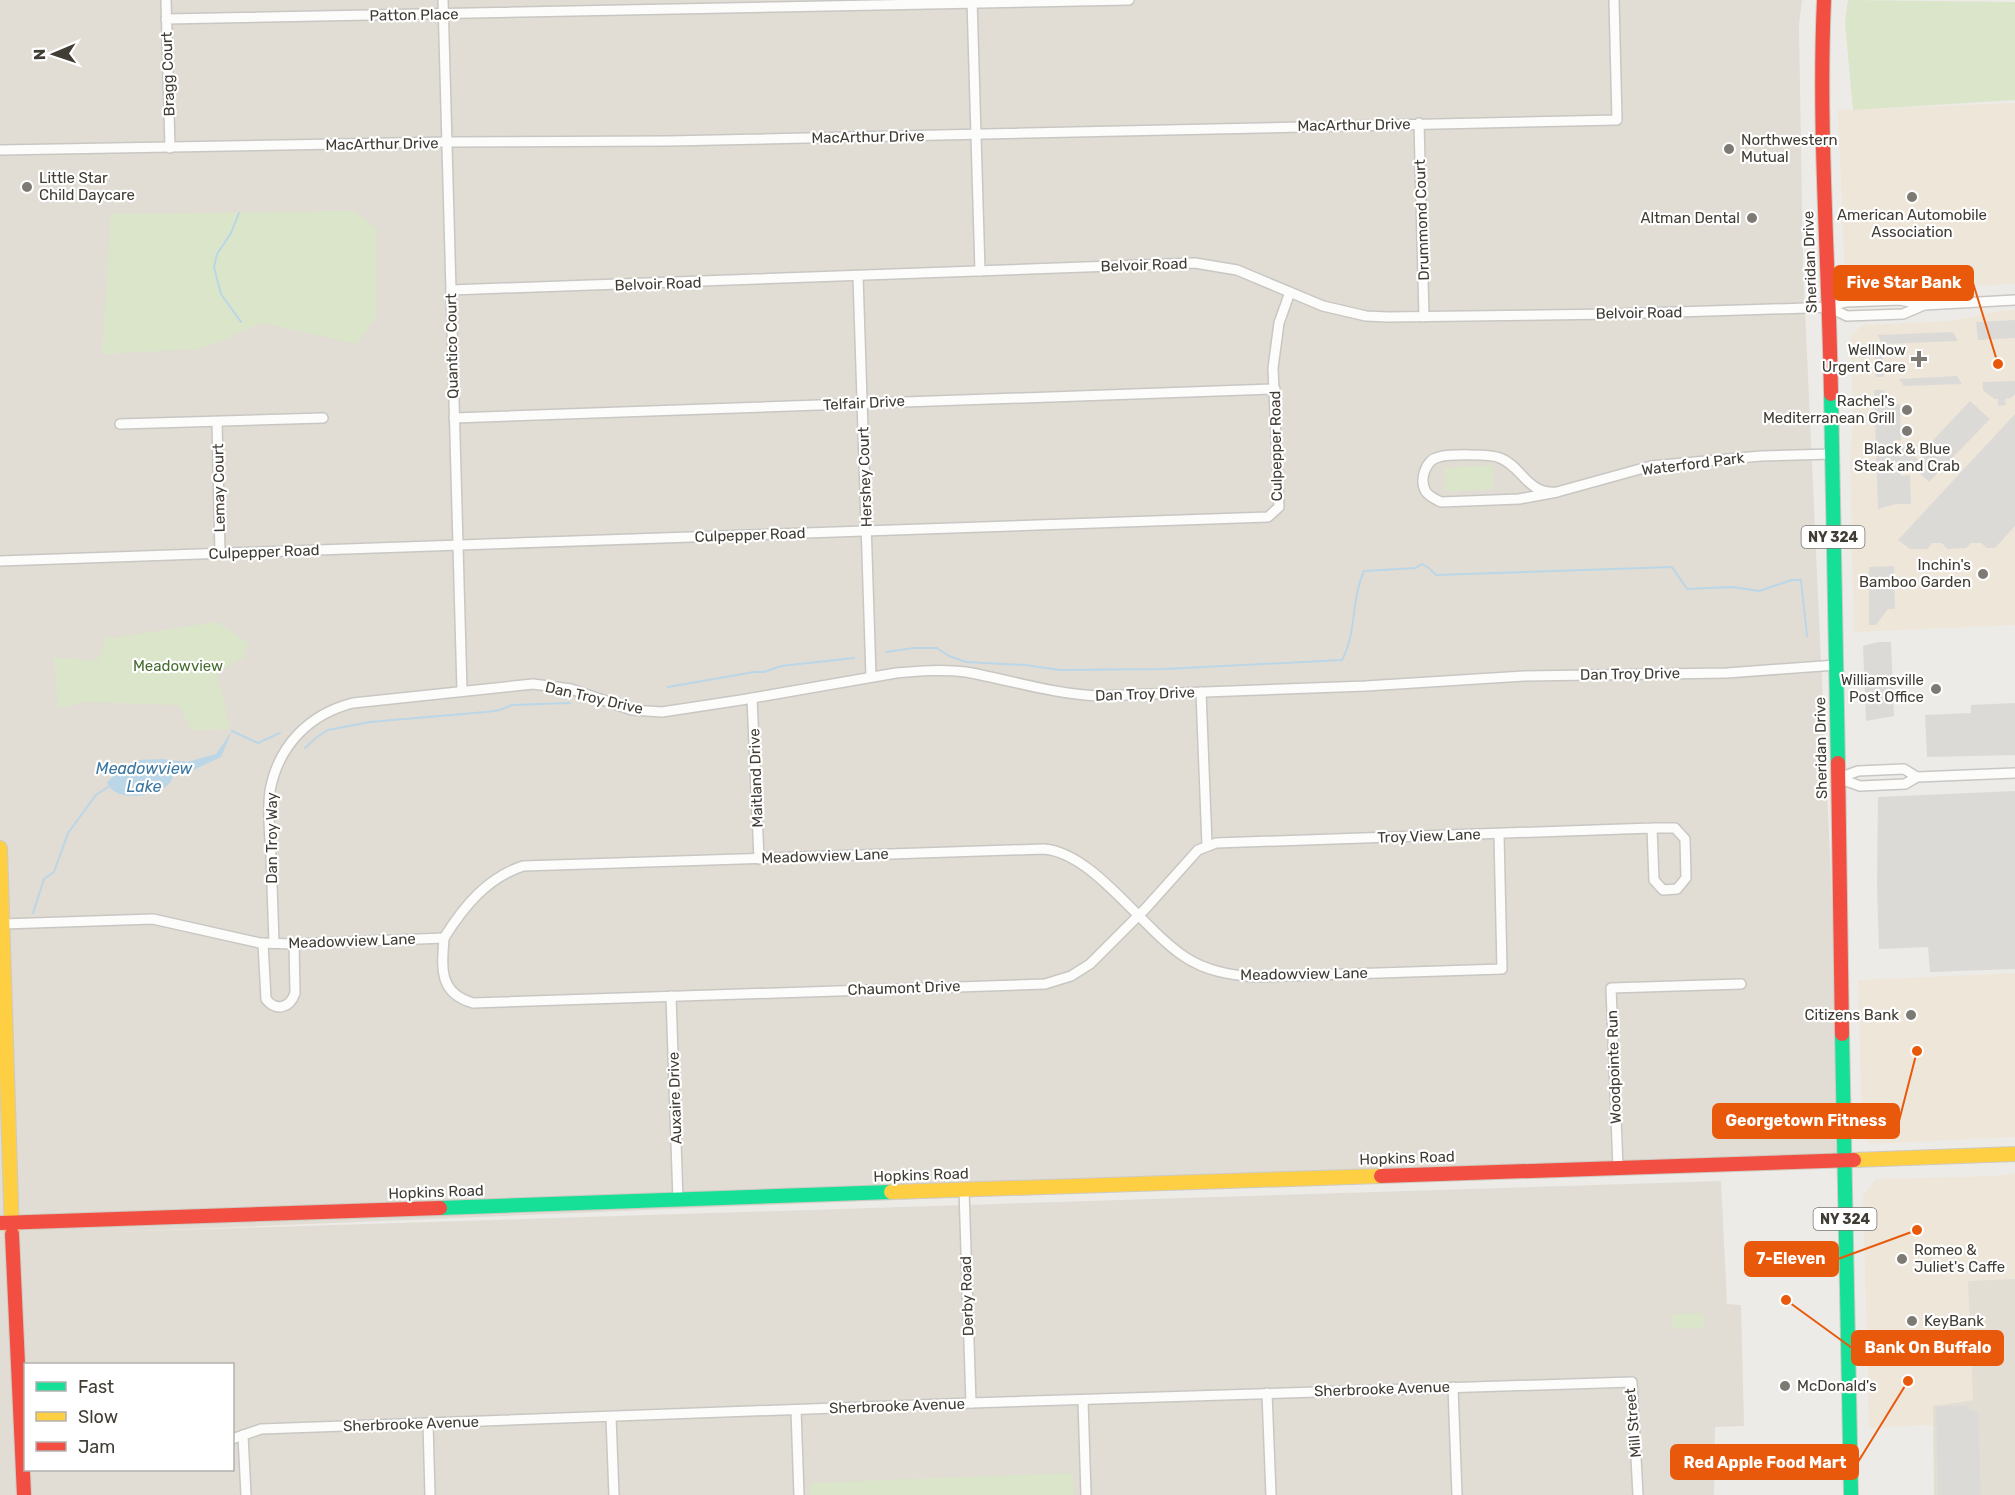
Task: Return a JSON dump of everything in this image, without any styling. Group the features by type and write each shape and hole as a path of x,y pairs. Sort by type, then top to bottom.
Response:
{"main road":[{"name":"Sheridan Drive","path":"1824,0 1822,84 1832,454 1851,1495"},
{"path":"0,848 6,1223 24,1495"},
{"name":"Hopkins Road","path":"6,1223 2015,1154"}],"street":[{"name":"Bragg Court","path":"166,0 170,148"},
{"name":"Quantico Court","path":"443,0 462,691"},
{"name":"Patton Place","path":"166,19 444,15 972,1 1129,0"},
{"name":"MacArthur Drive","path":"0,150 448,142 669,141 1617,120 1614,0"},
{"path":"972,1 980,271"},
{"name":"Drummond Court","path":"1419,123 1424,317"},
{"name":"Belvoir Road","path":"451,290 1195,263 1237,270 1323,306 1344,312 1388,317 1613,314 1828,307"},
{"name":"Hershey Court","path":"858,276 871,677"},
{"name":"Culpepper Road","path":"0,561 1268,517 1279,507 1275,345 1280,316 1290,292"},
{"path":"1828,307 1846,302 1900,300 1924,305 2015,300"},
{"path":"1828,307 1847,316 1903,314 1924,305"},
{"name":"Telfair Drive","path":"454,418 1275,389"},
{"name":"Lemay Court","path":"120,424 323,418"},
{"name":"Lemay Court","path":"217,422 220,554"},
{"name":"Waterford Park","path":"1557,492 1545,494 1529,484 1502,458 1490,455 1438,457 1429,463 1424,472 1426,491 1432,498 1441,502 1519,499 1557,492 1651,466 1761,456 1832,454"},
{"name":"Dan Troy Drive","path":"462,691 533,684 589,695 617,706 647,712 662,712 922,670 965,672 1055,693 1076,695 1366,686 1524,676 1727,673 1836,665"},
{"name":"Dan Troy Way","path":"274,943 270,793 280,760 297,735 315,718 346,705 462,691"},
{"path":"1201,692 1207,845"},
{"name":"Maitland Drive","path":"752,698 759,859"},
{"path":"1838,778 1858,771 1904,769 1917,777"},
{"path":"1838,778 1860,786 1905,784 1917,777 2015,773"},
{"name":"Troy View Lane","path":"1207,845 1229,842 1652,828 1675,828 1685,839 1686,878 1677,889 1663,890 1654,880 1652,828"},
{"name":"Meadowview Lane","path":"3,924 153,919 263,943 294,944 444,938 455,920 481,890 502,874 523,866 1054,850 1073,858 1099,878 1174,949 1186,958 1209,969 1255,977 1502,969 1499,834"},
{"name":"Chaumont Drive","path":"444,938 442,972 446,983 456,996 473,1003 1045,984 1065,979 1081,971 1138,916 1198,850 1207,845"},
{"path":"263,943 266,999 271,1006 278,1008 293,1000 295,993 294,944"},
{"name":"Woodpointe Run","path":"1618,1168 1611,988 1741,984"},
{"name":"Auxaire Drive","path":"671,996 678,1200"},
{"name":"Derby Road","path":"963,1190 971,1403"},
{"name":"Mill Street","path":"1563,1384 1632,1382 1638,1495"},
{"name":"Sherbrooke Avenue","path":"234,1438 261,1429 1563,1384"},
{"path":"1453,1387 1456,1495"},
{"path":"1268,1393 1270,1495"},
{"path":"1083,1400 1086,1495"},
{"path":"796,1410 799,1495"},
{"path":"611,1417 614,1495"},
{"path":"428,1423 430,1495"},
{"path":"243,1435 246,1495"}],"shaded area":[{"path":"0,0 1802,0 1799,25 1803,268 1844,1161 114,1232 1721,1181 1727,1304 1741,1305 1744,1426 1715,1427 1714,1495 0,1495 0,1236 2,1235 0,1235"},
{"path":"2015,103 2015,284 1850,291 1845,284 1838,110"},
{"path":"2015,310 2015,625 1854,632 1850,461 1853,413 1850,337 1862,325 1951,321"},
{"path":"2015,320 2015,338 1978,340 1976,322"},
{"path":"1953,332 1958,341 1882,344 1878,335"},
{"path":"1874,344 1882,344 1884,377 1876,377"},
{"path":"1957,376 1962,384 1904,386 1899,379"},
{"path":"2015,381 2015,394 2005,399 2006,405 1998,406 1998,399 1994,399 1983,390 1983,382"},
{"path":"1874,390 1883,390 1892,404 1900,404 1901,440 1893,441 1893,445 1897,449 1902,444 1918,459 1906,472 1894,460 1894,468 1901,468 1901,476 1910,475 1911,504 1896,504 1878,509"},
{"path":"1970,401 1990,419 1929,482 1916,470 1925,459 1920,454"},
{"path":"2015,414 2015,526 1995,548 1987,548 1981,543 1971,543 1966,548 1947,549 1942,543 1932,543 1928,549 1910,549 1898,540"},
{"path":"1894,566 1895,609 1888,609 1876,625 1869,625 1869,567"},
{"path":"1878,642 1891,642 1894,716 1866,721 1863,646"},
{"path":"2015,703 2015,755 1927,757 1925,715 1971,713 1971,705"},
{"path":"2015,791 2015,969 1930,972 1928,947 1879,949 1878,797"},
{"path":"2015,973 2015,1137 1871,1144 1862,1136 1858,980"},
{"path":"2015,1173 2015,1279 1968,1282 1973,1400 1933,1406 1933,1425 1869,1428 1863,1196 1876,1179 1995,1176"},
{"path":"2015,1279 2015,1495 1934,1495 1933,1406 1973,1400 1968,1281"},
{"path":"1967,1405 1970,1411 1978,1411 1981,1495 1938,1495 1936,1407"}],"green space":[{"path":"1848,0 2015,2 2015,100 1853,110 1845,22"},
{"path":"354,211 376,228 376,317 357,344 262,323 201,349 102,354 111,214"},
{"path":"1493,465 1493,489 1445,491 1444,468"},
{"name":"Meadowview","path":"216,622 249,644 243,658 217,672 230,729 191,730 179,705 85,702 58,708 54,657 97,661 105,639"},
{"path":"1703,1313 1704,1328 1673,1329 1672,1314"},
{"path":"1073,1473 1074,1495 810,1495 809,1483"}],"water":[{"name":"Meadowview Lake","path":"232,731 221,757 193,770 185,768 175,771 172,780 163,789 146,795 127,796 112,789 107,783 117,771 137,760 162,759 187,762 216,754"}],"waterway":[{"path":"239,213 231,233 217,254 214,267 221,294 241,322"},
{"path":"886,652 937,648 949,656 966,662 1025,665 1060,670 1165,669 1342,660 1350,638 1357,593 1364,571 1416,568 1422,564 1436,575 1672,567 1687,589 1732,587 1759,591 1792,580 1801,580 1807,636"},
{"path":"668,687 764,672 781,666 854,658"},
{"path":"305,748 328,730 370,722 486,712 512,705 570,703"},
{"path":"232,731 258,743 280,733"},
{"path":"33,913 44,879 54,872 68,833 96,795 108,787"}],"traffic: fast":[{"path":"1831,394 1838,763"},
{"path":"1842,1034 1851,1495"},
{"path":"440,1208 891,1192"}],"traffic: slow":[{"path":"0,848 12,1234"},
{"path":"1854,1160 2015,1154"},
{"path":"891,1192 1381,1176"}],"traffic: jam":[{"path":"1824,0 1822,98 1831,394"},
{"path":"1838,763 1842,1034"},
{"path":"1381,1176 1854,1160"},
{"path":"0,1223 440,1208"},
{"path":"12,1234 24,1495"}],"place":[{"name":"Northwestern Mutual","path":"1729,149"},
{"name":"Little Star Child Daycare","path":"27,187"},
{"name":"American Automobile Association","path":"1912,197"},
{"name":"Altman Dental","path":"1752,218"},
{"name":"WellNow Urgent Care","path":"1919,359"},
{"name":"Five Star Bank","path":"1998,364"},
{"name":"Rachel's Mediterranean Grill","path":"1907,410"},
{"name":"Black & Blue Steak and Crab","path":"1907,431"},
{"name":"Inchin's Bamboo Garden","path":"1983,574"},
{"name":"Williamsville Post Office","path":"1936,689"},
{"name":"Citizens Bank","path":"1911,1015"},
{"name":"Georgetown Fitness","path":"1917,1051"},
{"name":"7-Eleven","path":"1917,1230"},
{"name":"Romeo & Juliet's Caffe","path":"1902,1259"},
{"name":"Bank On Buffalo","path":"1786,1300"},
{"name":"KeyBank","path":"1912,1321"},
{"name":"Red Apple Food Mart","path":"1908,1381"},
{"name":"McDonald's","path":"1785,1386"}]}
